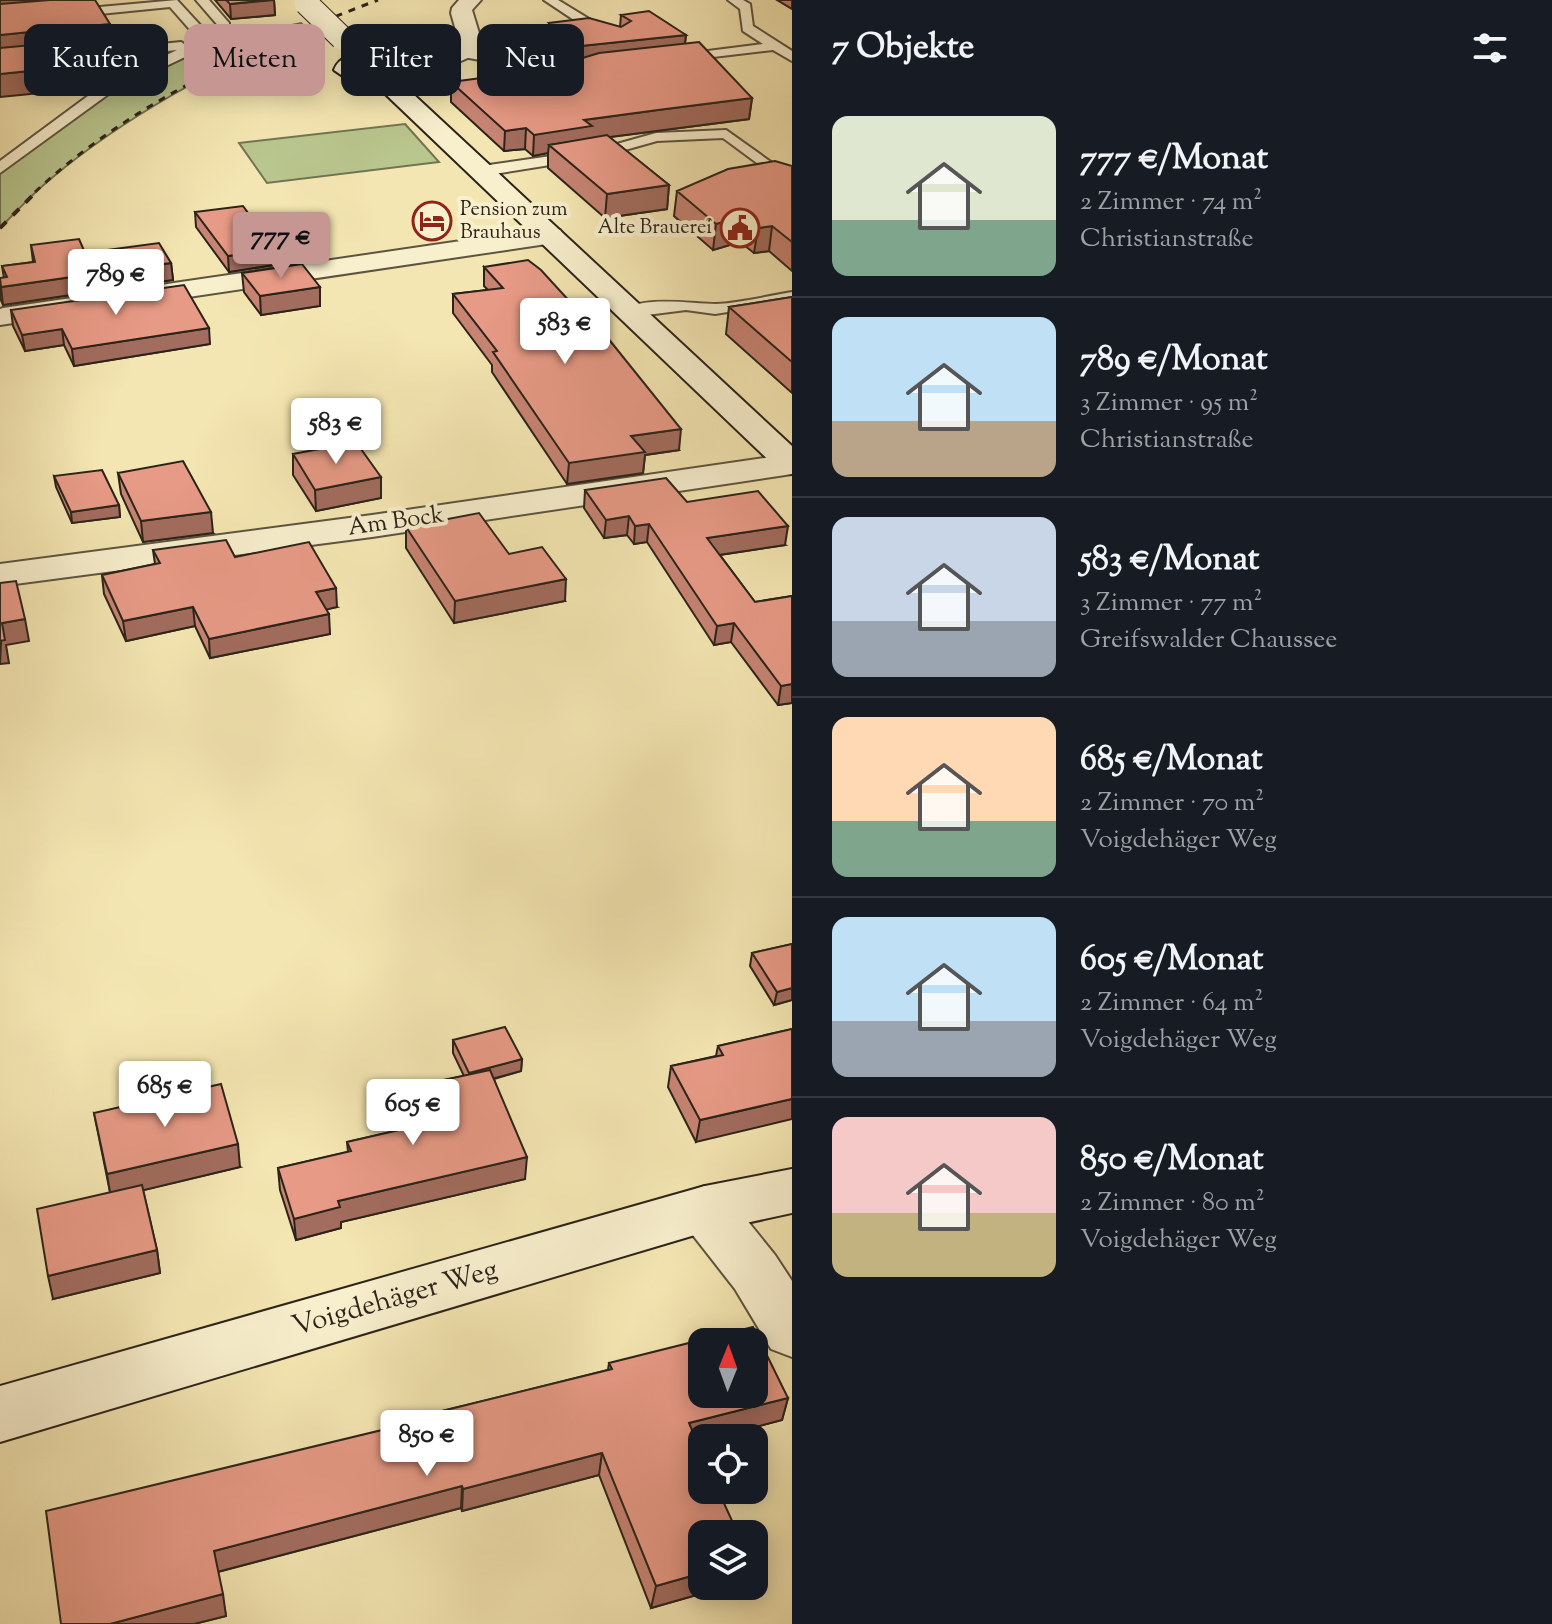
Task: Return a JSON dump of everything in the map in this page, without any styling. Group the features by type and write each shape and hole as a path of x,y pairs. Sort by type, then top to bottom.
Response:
{"street":[{"path":"461,54 472,46 461,17 462,8 471,0"},
{"path":"304,2 341,37"},
{"path":"410,96 482,171 792,464"},
{"path":"3,317 550,236"},
{"name":"Am Bock","path":"0,575 372,526 792,464"},
{"name":"Voigdehäger Weg","path":"0,1414 705,1209 792,1191"},
{"path":"705,1209 755,1272 792,1331"}],"lane":[{"path":"202,0 223,24"},
{"path":"550,0 590,25 621,34"},
{"path":"734,0 746,7 747,28 792,57"},
{"path":"0,20 172,2 192,24"},
{"path":"0,64 184,46"},
{"path":"654,61 775,46"},
{"path":"0,168 105,90 184,52"},
{"path":"464,53 550,67 611,66"},
{"path":"482,171 600,153 656,137 726,134 792,184"},
{"path":"0,145 37,141"},
{"path":"631,312 686,305 715,309 792,297"}],"green space":[{"path":"184,52 184,89 82,154 32,195 0,228 0,168 97,96 168,96 168,60"},
{"path":"405,124 439,162 267,183 239,143"}],"building":[{"path":"95,0 110,24 24,24 24,33 0,35 0,4"},
{"path":"226,0 269,0 230,4"},
{"path":"649,11 686,35 584,46 584,24 549,23 589,18 621,27 631,21 621,15"},
{"path":"699,42 752,98 584,120 592,126 534,135 526,128 505,131 461,91 461,81 477,79 477,96 584,96 584,58 599,53"},
{"path":"24,46 24,72 0,74 0,48"},
{"path":"607,135 669,185 607,194 549,145"},
{"path":"775,161 792,166 792,242 772,226 758,228 744,216 716,224 677,191 728,169"},
{"path":"243,206 257,225 268,224 287,248 228,256 195,212"},
{"path":"79,239 85,253 159,243 171,263 1,287 0,278 7,277 2,266 35,262 31,245"},
{"path":"528,260 541,270 603,338 607,337 681,429 631,436 645,452 569,463 493,352 497,351 453,294 503,288 484,267"},
{"path":"302,264 320,287 260,296 242,273"},
{"path":"184,285 209,328 72,349 62,329 22,335 11,310"},
{"path":"792,297 792,362 729,307"},
{"path":"356,442 381,477 315,490 293,454"},
{"path":"183,461 211,512 141,521 118,473"},
{"path":"102,470 119,505 71,512 54,476"},
{"path":"666,478 687,502 758,491 788,526 707,538 755,602 792,596 792,684 781,686 734,623 717,626 649,524 635,526 629,516 606,520 585,490"},
{"path":"479,513 509,554 542,547 566,579 455,601 406,527"},
{"path":"226,540 235,557 309,542 336,588 316,592 329,614 209,639 193,607 123,621 102,575 160,563 153,550"},
{"path":"16,581 25,619 2,623 5,640 0,641 0,583"},
{"path":"792,944 792,988 777,992 752,953"},
{"path":"505,1027 522,1059 469,1073 453,1040"},
{"path":"792,1029 792,1099 700,1120 671,1066 723,1055 718,1046"},
{"path":"490,1070 527,1157 338,1201 340,1207 294,1219 278,1168 351,1151 347,1142 425,1124 411,1087"},
{"path":"221,1084 238,1144 107,1174 94,1113"},
{"path":"142,1185 157,1250 48,1276 37,1209"},
{"path":"688,1343 688,1408 748,1408 688,1424 688,1504 724,1504 732,1520 688,1520 688,1577 656,1586 602,1453 214,1551 223,1594 110,1624 61,1624 46,1511 440,1416 438,1412 612,1369 609,1363"},
{"path":"768,1357 788,1398 768,1403"}],"railway":[{"path":"35,192 112,130 154,104 241,57 378,0"},
{"path":"0,228 38,190"}],"place":[{"name":"Pension zum Brauhaus","path":"432,221"},
{"name":"Alte Brauerei","path":"740,228"}]}
